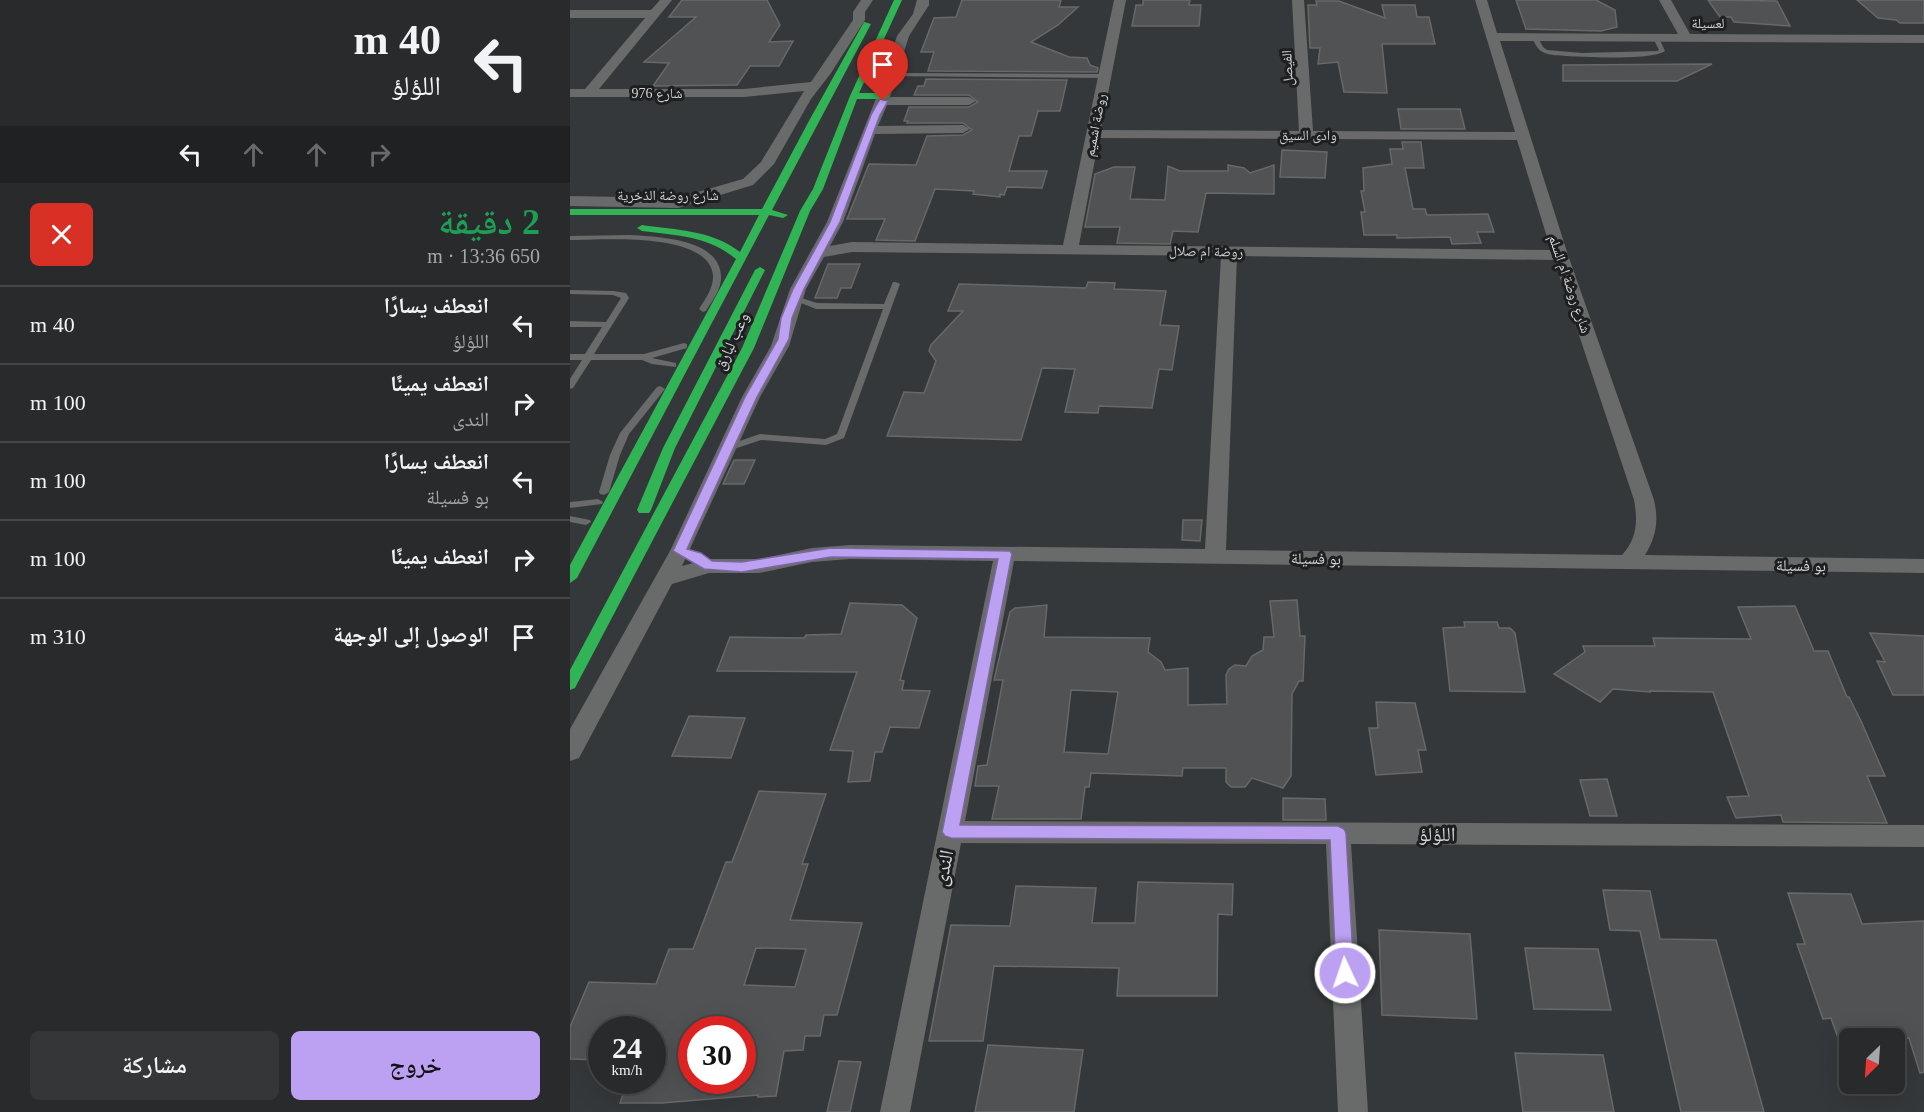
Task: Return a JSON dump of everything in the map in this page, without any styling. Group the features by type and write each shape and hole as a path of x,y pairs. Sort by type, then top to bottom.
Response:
{"street":[{"path":"589,93 666,0"},
{"name":"روضة اشميم","path":"1070,249 1120,0"},
{"name":"الفيصل","path":"1298,0 1306,135"},
{"name":"شارع روضة ام السلم","path":"1480,0 1560,255 1647,512 1648,522 1642,543 1628,562"},
{"path":"1665,0 1686,38"},
{"path":"570,201 678,203 748,182 767,164 810,92 859,20 859,12 872,2"},
{"name":"وعب لبارق","path":"570,578 742,259 753,228 766,212 834,78 855,49 872,2"},
{"path":"570,751 680,551 751,397 783,339 787,318 822,246 875,115 884,99 889,75 906,31 922,5 896,4"},
{"name":"وعب لبارق","path":"570,684 620,595 748,348 801,201 854,96 896,4"},
{"path":"570,14 654,14"},
{"name":"لعسيلة","path":"1492,36 1924,39"},
{"name":"شارع 976","path":"570,93 810,92"},
{"path":"854,96 969,101"},
{"path":"753,228 785,222 801,201 789,188 809,152 817,112"},
{"path":"870,130 963,129"},
{"name":"وادى السيق","path":"1093,134 1523,136"},
{"path":"722,212 774,175 795,155"},
{"name":"شارع روضة الذخرية","path":"570,212 766,212 786,216 785,222"},
{"name":"شارع روضة الذخرية","path":"570,228 723,228"},
{"path":"642,228 700,236 723,244 742,259"},
{"name":"روضة ام صلال","path":"822,246 1560,255"},
{"path":"1215,557 1229,251"},
{"path":"620,595 638,525 669,448 769,254"},
{"path":"748,348 770,363"},
{"name":"بو فسيلة","path":"680,551 696,556 708,566"},
{"name":"بو فسيلة","path":"664,579 708,566 759,566 831,553 1924,566"},
{"name":"الندى","path":"895,1112 1005,554"},
{"name":"اللؤلؤ","path":"951,832 1924,836"},
{"path":"1338,833 1353,1112"}],"lane":[{"path":"1535,37 1540,48 1546,52 1613,53 1658,53 1662,51 1656,38"},
{"path":"1606,37 1613,53"},
{"path":"889,75 1105,76"},
{"path":"570,238 662,240 687,244 706,254 715,267 715,285 654,399 625,433 615,455 607,484 584,527 570,519"},
{"path":"728,448 748,439 760,437 826,442 841,436 896,284"},
{"path":"570,292 613,292 625,298 571,383"},
{"path":"795,299 816,306 888,307"},
{"path":"570,324 609,325"},
{"path":"570,357 644,357 684,346"},
{"path":"644,357 652,361 673,364"},
{"path":"570,505 598,502"}],"building":[{"path":"682,0 767,0 780,25 769,42 793,41 779,66 750,66 737,85 653,86 669,63 644,62 696,17 669,17"},
{"path":"962,0 1061,0 1059,7 1078,7 1058,25 1031,42 1069,57 1087,58 1090,65 1098,68 1097,72 928,71 934,52 921,52 934,18 956,17"},
{"path":"1143,0 1190,0 1189,5 1201,5 1199,26 1132,26 1136,5 1143,5"},
{"path":"1516,0 1596,0 1615,10 1617,27 1601,31 1526,29"},
{"path":"1708,0 1777,1 1790,26 1734,22 1731,17 1720,17"},
{"path":"1857,0 1924,0 1924,23 1900,23 1896,20 1878,18"},
{"path":"1316,1 1339,1 1385,18 1382,5 1415,5 1417,17 1429,17 1435,44 1382,44 1387,93 1344,92 1338,62 1318,64 1320,48 1310,48 1308,5 1317,5"},
{"path":"1712,64 1677,81 1563,81 1563,65"},
{"path":"926,79 1067,80 1060,111 1038,111 1031,136 1019,136 1009,171 1047,171 1042,188 1007,187 1004,195 1000,194 1000,197 973,194 974,191 935,189 915,241 876,240 885,219 847,219 869,164 916,165 927,136 963,135 972,130 963,123 907,123 908,121 904,121 909,107 969,107 978,102 969,95 914,95 918,86 924,86"},
{"path":"1398,109 1460,109 1465,129 1401,129"},
{"path":"1402,142 1421,142 1424,168 1405,168 1413,209 1425,209 1427,215 1488,214 1494,232 1477,232 1481,243 1452,244 1450,237 1397,238 1397,235 1364,235 1361,212 1365,212 1361,191 1364,191 1363,168 1392,164 1390,149 1403,149"},
{"path":"1282,150 1327,152 1325,178 1280,177"},
{"path":"1228,165 1244,168 1250,173 1274,165 1274,194 1206,193 1198,232 1173,231 1170,244 1117,243 1120,227 1085,227 1095,174 1114,167 1135,167 1130,199 1165,200 1168,166 1180,171 1228,171"},
{"path":"828,264 860,264 851,288 841,288 837,298 815,298"},
{"path":"1088,282 1115,283 1114,289 1166,291 1160,325 1179,326 1172,370 1159,369 1152,408 1099,406 1098,413 1065,412 1075,369 1042,368 1021,440 887,436 904,392 924,393 936,361 929,351 931,345 963,311 948,311 959,284 1086,288"},
{"path":"734,460 755,460 744,484 723,484"},
{"path":"1183,520 1202,520 1200,541 1182,540"},
{"path":"1297,600 1300,636 1305,636 1303,681 1299,681 1292,694 1291,776 1283,788 1252,778 1245,787 1231,787 1226,782 1226,768 1183,768 1182,776 1091,773 1089,787 1085,787 1081,819 992,819 999,786 975,786 978,766 987,765 1003,680 994,680 1010,612 1015,608 1047,605 1044,637 1150,638 1148,652 1161,662 1165,670 1188,668 1188,705 1227,704 1226,675 1229,669 1235,665 1246,666 1252,656 1263,650 1264,637 1274,637 1270,601","holes":["1071,690 1118,692 1108,754 1064,752"]},
{"path":"850,603 902,605 917,618 900,680 904,681 902,690 930,691 919,728 890,727 882,752 875,752 870,781 848,782 853,751 830,750 857,672 717,671 730,637 804,638 806,635 841,634"},
{"path":"1795,606 1814,651 1828,651 1885,776 1867,776 1887,823 1783,822 1781,815 1736,818 1727,797 1749,796 1713,692 1650,692 1613,689 1600,702 1554,674 1585,652 1583,646 1655,646 1653,638 1751,639 1738,607"},
{"path":"1464,622 1497,622 1499,628 1510,628 1515,633 1525,692 1450,691 1443,628 1465,627"},
{"path":"1870,633 1924,636 1924,695 1893,695 1877,661 1885,662"},
{"path":"1376,702 1415,703 1426,750 1418,750 1422,772 1376,775 1369,728 1378,728"},
{"path":"689,716 745,718 731,758 672,756"},
{"path":"1607,779 1617,816 1590,816 1580,780"},
{"path":"759,791 826,794 802,864 808,864 790,920 862,923 837,1015 824,1015 820,1036 805,1036 803,1050 784,1051 776,1096 758,1097 758,1095 662,1103 620,1103 623,1094 666,1094 666,1016 588,1016 588,1060 570,1059 570,1027 589,982 656,984 669,949 693,949 726,862 732,862","holes":["756,948 806,949 795,987 744,985"]},
{"path":"1283,798 1325,799 1326,820 1283,820"},
{"path":"1138,882 1233,884 1232,915 1218,914 1217,996 1117,996 1119,968 994,966 983,1041 929,1041 951,925 1010,926 1016,886 1096,888 1092,923 1135,923"},
{"path":"1603,890 1650,891 1660,939 1716,940 1764,1112 1681,1112 1640,931 1610,930"},
{"path":"1788,893 1851,894 1862,924 1924,921 1924,1072 1920,1073 1909,1038 1905,1038 1905,1028 1839,1028 1838,1038 1831,1018 1823,1019 1797,944 1805,944"},
{"path":"1379,930 1470,934 1477,1019 1382,1015"},
{"path":"1525,948 1598,949 1611,1010 1534,1009"},
{"path":"988,1045 1083,1050 1074,1112 975,1112"},
{"path":"1515,1053 1603,1055 1614,1112 1523,1112"},
{"path":"839,1061 861,1062 850,1112 827,1112"}],"traffic: fast":[{"path":"570,684 748,348 805,211 818,189 854,96 898,0"},
{"path":"570,578 814,119 867,24"},
{"path":"854,96 885,96"},
{"path":"570,212 766,212 783,215"},
{"path":"642,228 700,236 723,244 742,259"},
{"path":"644,510 669,448 760,270"}],"route":[{"path":"883,101 875,115 835,222 798,289 780,346 751,397 680,551 696,556 708,566 742,567 759,566 812,555 850,552 1005,554 951,832 1338,833 1345,973"}]}
